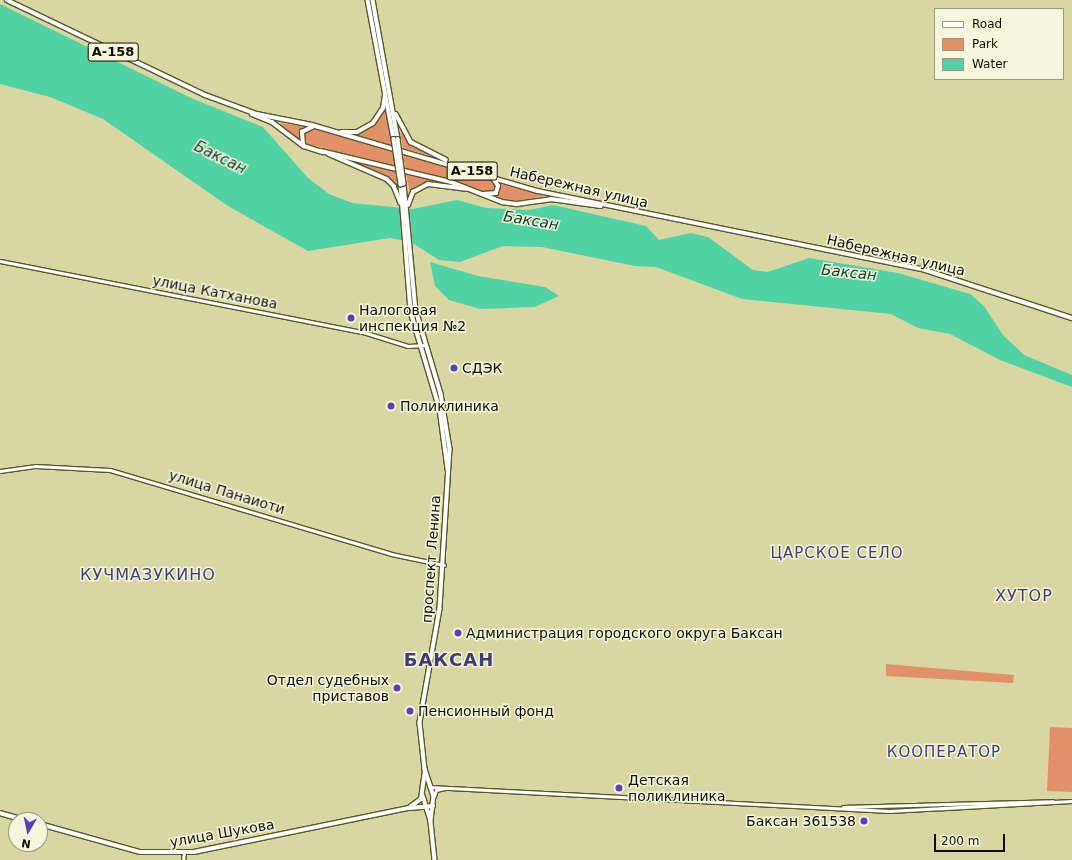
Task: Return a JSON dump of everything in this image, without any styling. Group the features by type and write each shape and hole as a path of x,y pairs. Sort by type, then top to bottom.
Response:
{"main road":[{"name":"Набережная улица","path":"7,0 219,101 263,116 317,126 454,164 492,178 615,207 922,269 1072,318"},
{"path":"368,0 396,139"},
{"path":"372,0 392,104 407,208 416,310 422,346"},
{"path":"331,130 352,133 369,126 382,108 385,90"},
{"name":"А-158","path":"219,101 272,122 304,146 451,182 478,194 510,204 551,199 615,207"},
{"path":"392,104 400,127 411,142 454,164"},
{"path":"304,146 302,132 317,126"},
{"path":"321,151 387,179 397,190 402,208"},
{"path":"478,194 496,193 498,186 492,178"},
{"path":"403,184 402,208 410,312 422,346"},
{"path":"407,208 413,192 428,184 472,191"},
{"name":"проспект Ленина","path":"422,346 449,428 444,564 440,609 420,723 425,769"},
{"path":"425,769 427,780 434,796 431,822"},
{"path":"409,808 419,803 423,792 425,769"},
{"path":"423,792 430,787"},
{"path":"423,792 431,822 436,860"},
{"path":"420,808 433,806"},
{"name":"улица Шукова","path":"48,826 140,852 184,853 409,808 420,808"},
{"path":"420,808 428,811"}],"street":[{"name":"улица Катханова","path":"0,261 363,332 422,346"},
{"name":"улица Панаиоти","path":"0,470 35,466 110,470 391,554 444,564"},
{"path":"427,780 434,786"},
{"path":"430,787 434,786 903,811 1072,801"},
{"path":"434,796 436,790 450,787"},
{"path":"183,860 184,853"}],"green space":[{"path":"385,108 393,146 352,136 374,124"},
{"path":"280,124 304,126 299,139"},
{"path":"310,128 393,150 396,168 305,143 304,131"},
{"path":"400,132 417,148 436,157 403,148"},
{"path":"403,152 493,182 497,188 493,193 486,193 448,179 405,170"},
{"path":"342,158 396,172 398,189 381,174"},
{"path":"406,174 452,184 426,183 410,194"},
{"path":"501,184 545,196 517,202 503,200 494,197"},
{"path":"886,664 1014,675 1013,683 886,676"},
{"path":"1050,727 1072,728 1072,792 1047,791"}],"water":[{"name":"Баксан","path":"0,4 191,98 263,127 308,178 329,194 352,203 413,209 457,200 486,208 529,210 553,205 646,226 659,240 691,233 708,237 753,270 768,272 809,258 898,273 970,294 984,306 1003,335 1024,355 1072,375 1072,387 1000,360 950,334 918,328 891,314 742,299 656,267 635,266 542,247 503,246 460,262 439,260 411,242 390,238 308,251 228,206 103,119 50,97 0,84"},
{"path":"430,262 478,276 545,287 559,296 535,307 480,309 449,300 435,286"}],"place":[{"name":"Налоговая инспекция №2","path":"351,318"},
{"name":"СДЭК","path":"454,368"},
{"name":"Поликлиника","path":"391,406"},
{"name":"Администрация городского округа Баксан","path":"458,633"},
{"name":"Отдел судебных приставов","path":"397,688"},
{"name":"Пенсионный фонд","path":"410,711"},
{"name":"Детская поликлиника","path":"619,788"},
{"name":"Баксан 361538","path":"864,821"}],"district":[{"name":"ЦАРСКОЕ СЕЛО","path":"837,554"},
{"name":"КУЧМАЗУКИНО","path":"148,575"},
{"name":"ХУТОР","path":"1024,596"},
{"name":"БАКСАН","path":"449,660"},
{"name":"КООПЕРАТОР","path":"944,753"}]}
